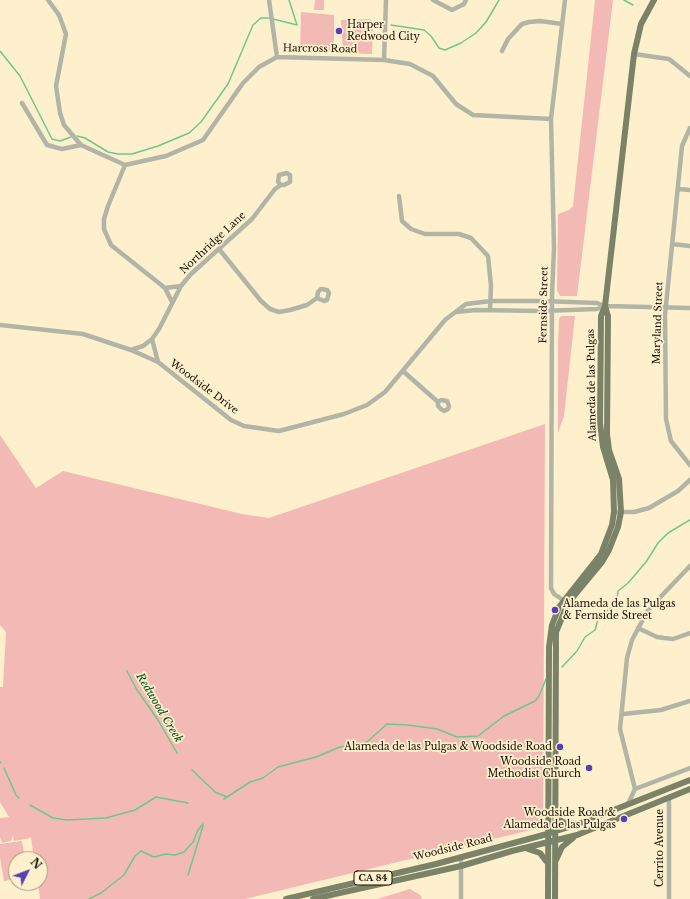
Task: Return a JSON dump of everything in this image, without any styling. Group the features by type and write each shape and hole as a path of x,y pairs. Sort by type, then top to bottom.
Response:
{"main road":[{"name":"Alameda de las Pulgas","path":"555,899 556,775 549,647 555,616 602,562 609,550 618,527 618,512 613,480 603,447 600,422 601,316 605,306 634,54 641,24 654,0"},
{"name":"Alameda de las Pulgas","path":"548,899 548,775 552,720"},
{"path":"548,775 556,775"},
{"name":"Woodside Road","path":"286,899 461,857 556,832 690,780"},
{"name":"Woodside Road","path":"313,899 461,866 525,848 555,842 575,836 690,789"},
{"path":"556,815 566,823 578,824"},
{"path":"555,864 562,847 575,836"},
{"path":"525,848 540,853 547,862"}],"street":[{"path":"48,0 59,15 66,34 57,78 57,101 64,124 82,145 125,166 108,206 104,219 104,230 111,245 164,288 172,302"},
{"path":"269,0 277,57"},
{"path":"384,60 386,0"},
{"path":"433,0 452,10 464,4 466,0"},
{"name":"Fernside Street","path":"565,0 551,119 554,225 552,303 551,588 554,594 566,602"},
{"path":"502,52 508,38 522,24 540,21 562,24"},
{"path":"634,54 669,60 690,76"},
{"name":"Harcross Road","path":"125,166 166,156 203,140 243,83 258,68 277,57 384,60 410,64 432,76 456,104 473,115 551,119"},
{"path":"22,103 47,145 62,149 82,145"},
{"name":"Maryland Street","path":"690,128 682,146 665,306 666,419 671,441 690,465"},
{"name":"Northridge Lane","path":"152,340 181,286 252,219 275,189 281,185"},
{"path":"678,189 690,190"},
{"path":"400,196 402,221 411,229 425,234 458,234 471,238 488,256 491,301 490,310"},
{"path":"672,244 690,246"},
{"path":"219,249 261,301 270,309 279,312 290,310 307,305 318,298"},
{"path":"164,288 181,286"},
{"name":"Woodside Drive","path":"0,325 83,334 131,350 158,362 231,420 248,427 279,431 356,410 385,392 404,372 436,331 455,312 466,304 491,301 597,303 605,306"},
{"path":"455,312 490,310 597,309 605,306 665,306 690,308"},
{"path":"131,350 152,340 158,362"},
{"path":"404,372 438,402"},
{"path":"618,512 634,512 649,508 678,490 690,480"},
{"path":"628,804 635,789 620,728 623,714 627,658 632,640 648,610 690,566"},
{"path":"638,628 658,637 673,639 690,633"},
{"path":"623,714 661,710 690,701"},
{"path":"635,789 690,768"},
{"name":"Cerrito Avenue","path":"669,797 669,899"},
{"path":"461,857 461,899"}],"shaded area":[{"path":"315,0 324,0 324,10 314,10"},
{"path":"595,0 613,0 577,296 560,296 557,290 558,214 569,210 573,206"},
{"path":"301,12 334,15 334,52 300,50"},
{"path":"370,19 373,22 372,54 343,53 341,20"},
{"path":"561,316 575,316 564,416 558,433 558,347 559,319"},
{"path":"545,424 543,827 245,899 40,899 39,891 48,891 48,851 33,851 31,838 14,841 13,835 11,841 2,843 0,837 0,818 9,817 0,802 0,687 3,687 6,632 0,625 0,435 36,488 63,471 242,514 269,518"},
{"path":"22,841 24,851 8,851 8,880 4,881 0,858 0,844"},
{"path":"410,889 420,895 422,899 377,899"}],"waterway":[{"path":"273,19 297,25 289,0"},
{"path":"391,25 424,30 431,36 439,48 445,50 461,43 476,33 486,22 499,0"},
{"path":"624,0 633,5"},
{"path":"77,136 85,138 108,152 132,154 158,146 189,133 201,122 228,84 253,25 261,18 270,18"},
{"path":"0,51 20,76 52,139 60,141 71,137"},
{"name":"Redwood Creek","path":"562,667 577,651 585,637 595,630 599,616 613,607 617,599 618,591 628,583 646,562 658,543 668,533 690,520"},
{"name":"Redwood Creek","path":"127,671 137,690 158,720 177,753"},
{"name":"Redwood Creek","path":"224,799 250,782 263,778 278,767 316,757 340,747 367,742 387,724 437,729 457,737 478,736 504,716 535,701 539,696 546,679"},
{"path":"4,768 16,795 19,798"},
{"name":"Redwood Creek","path":"192,770 215,792 227,797"},
{"path":"30,805 53,818 67,820 106,818 135,810 156,797 188,803"},
{"name":"Redwood Creek","path":"89,899 101,893 124,875 135,856 141,851 154,857 166,854 175,855 184,852 193,842 198,830 203,824"},
{"path":"188,875 203,826"}],"place":[{"name":"Harper Redwood City","path":"339,31"},
{"name":"Alameda de las Pulgas & Fernside Street","path":"555,610"},
{"name":"Alameda de las Pulgas & Woodside Road","path":"560,747"},
{"name":"Woodside Road Methodist Church","path":"589,768"},
{"name":"Woodside Road & Alameda de las Pulgas","path":"624,819"}]}
